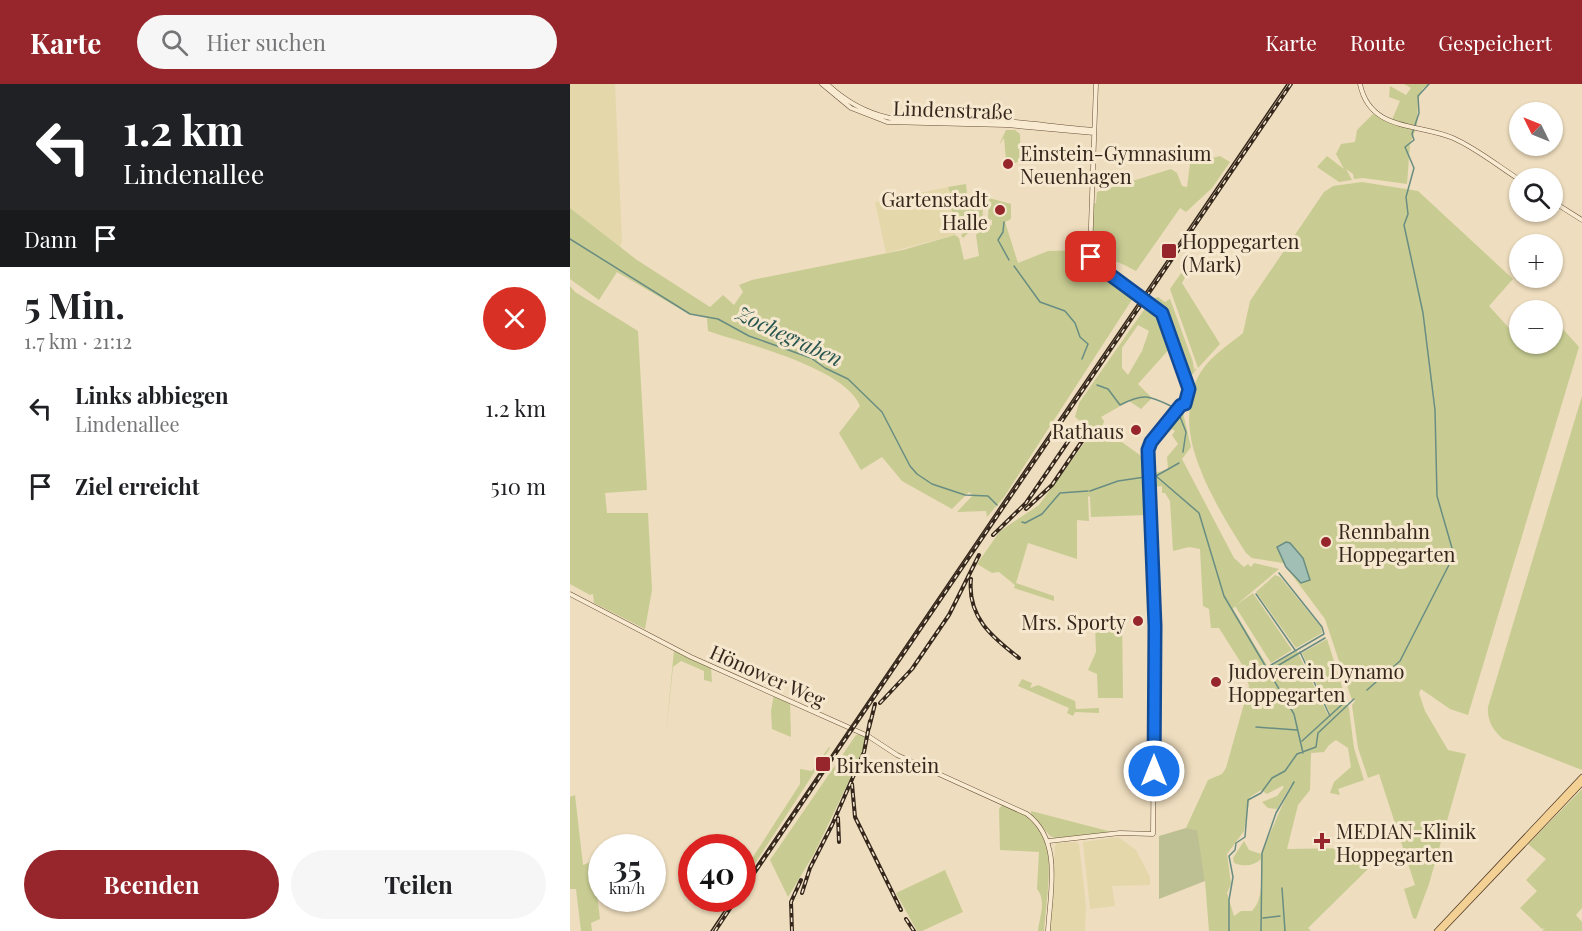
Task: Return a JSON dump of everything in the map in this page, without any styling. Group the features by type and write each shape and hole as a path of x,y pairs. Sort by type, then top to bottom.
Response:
{"main road":[{"path":"1437,931 1582,777"},
{"path":"1441,931 1582,783"}],"street":[{"name":"Lindenstraße","path":"822,84 851,108 887,122 1006,125 1094,132"},
{"name":"Lindenstraße","path":"827,84 859,108 893,119 1003,121 1094,132"},
{"path":"1048,931 1051,864 1049,841 1120,833 1149,836 1153,833 1155,626 1148,450 1151,442 1181,409 1181,405 1185,404 1189,389 1162,313 1101,268 1091,257 1089,243 1096,84"},
{"path":"1360,84 1364,99 1372,111 1415,129 1453,138 1509,173"},
{"path":"1563,208 1582,220"},
{"name":"Hönower Weg","path":"570,594 673,648 851,729 897,755 1023,812 1041,827 1049,841"}],"shaded area":[{"path":"570,84 615,84 622,241 620,247 570,208"},
{"path":"948,187 955,208 952,209 955,235 886,253 875,202"},
{"path":"1118,837 1136,850 1150,877 1150,885 1112,886 1115,906 1090,909 1083,842"},
{"path":"1076,842 1079,844 1086,906 1085,931 1049,931 1055,846 1057,843"}],"green space":[{"path":"1404,84 1430,84 1423,88 1418,100 1417,126 1410,144 1407,184 1363,178 1354,179 1353,174 1346,169 1352,180 1339,182 1317,167 1327,156 1344,169 1336,154 1341,144 1355,142 1357,130 1373,114 1391,122 1400,101 1389,97 1390,86 1406,95 1411,88"},
{"path":"1006,130 1015,130 1020,134 1021,167 1020,161 1013,164 1006,160 1004,138 999,145"},
{"path":"1220,156 1230,162 1212,188 1186,212 1180,208 1136,271 1110,260 1094,258 1091,249 1093,204 1096,203 1097,192 1171,169 1177,173 1182,186 1187,187 1190,164"},
{"path":"1362,182 1418,191 1509,275 1509,284 1489,306 1509,328 1509,354 1563,354 1563,329 1579,347 1468,715 1450,709 1421,689 1419,693 1425,711 1448,750 1466,754 1429,884 1416,919 1413,918 1404,889 1415,885 1379,774 1368,778 1358,748 1352,705 1355,701 1354,698 1352,700 1325,619 1283,563 1252,558 1246,553 1203,476 1190,431 1190,411 1196,380 1206,365 1220,351 1243,333 1250,301 1324,192 1333,186"},
{"path":"966,184 968,204 983,206 982,228 992,225 992,220 988,219 989,198 1011,204 1011,219 1005,222 1018,263 1048,251 1085,250 1100,271 1135,295 1004,497 987,517 986,511 957,512 973,495 969,492 952,509 902,481 882,457 861,470 839,433 860,406 851,392 835,380 793,359 708,331 707,318 687,313 617,272 599,300 570,279 570,208 637,260 710,307 723,295 734,305 743,292 739,285 752,280 903,250 955,235 959,238 964,260 979,256 976,235 981,229 968,233 963,238 961,235 967,231 969,223 954,216 951,209 955,207 948,187"},
{"path":"1186,266 1190,268 1182,283 1220,344 1198,368 1170,289"},
{"path":"570,286 575,292 638,331 647,490 605,493 607,513 648,513 652,590 645,629 594,603 593,594 590,595 570,584"},
{"path":"1158,297 1165,302 1170,299 1193,362 1194,372 1195,367 1196,370 1190,377 1164,312 1151,299"},
{"path":"1148,304 1160,317 1171,347 1138,384 1152,398 1141,409 1129,401 1101,417 1104,421 1100,435 1097,432 1097,438 1108,432 1144,458 1147,515 1091,517 1090,497 1088,496 1089,521 1077,520 1077,559 1028,543 1016,583 1054,596 1054,601 1014,588 1015,585 999,572 992,573 977,564 1000,531 1039,505 1093,431 1075,417 1079,403","holes":["1138,325 1149,331 1142,351 1128,375 1122,368 1122,348"]},
{"path":"1582,396 1582,770 1503,739 1491,725 1488,707"},
{"path":"1183,413 1191,447 1182,459 1234,558 1244,567 1248,564 1251,567 1254,563 1279,569 1233,609 1268,667 1297,651 1328,715 1330,713 1302,653 1327,639 1349,709 1354,748 1364,780 1338,789 1340,795 1330,793 1334,782 1351,767 1348,748 1336,740 1324,752 1311,753 1310,790 1298,805 1287,849 1357,848 1371,866 1308,928 1311,931 1209,931 1205,881 1196,830 1186,828 1208,780 1222,774 1226,768 1249,686 1243,666 1219,628 1211,628 1209,609 1203,606 1200,549 1189,547 1173,551 1170,501 1165,493 1162,493 1162,486 1153,487 1152,474 1168,469 1167,457 1178,444 1172,435 1175,431 1172,429 1169,432 1165,429 1179,414","holes":["1292,783 1261,854 1249,850 1244,841 1233,858 1234,863 1241,865 1252,864 1261,859 1259,899 1252,911 1241,911 1234,916 1227,893 1231,884 1227,854 1244,831 1250,797 1261,790 1267,794 1282,786 1284,787 1277,796 1262,802 1268,808 1277,809"]},
{"path":"1275,575 1280,577 1321,627 1322,633 1296,648 1256,592"},
{"path":"1253,593 1292,650 1271,663 1235,606"},
{"path":"1122,614 1123,698 1098,698 1097,674 1088,670 1096,652 1095,624 1120,623"},
{"path":"674,650 711,668 712,682 704,680 704,671 681,661 673,667 666,733"},
{"path":"1022,679 1032,683 1030,688 1038,685 1075,701 1076,709 1099,708 1099,713 1075,712 1073,716 1067,713 1069,708 1018,686"},
{"path":"774,694 790,704 791,737 772,729 771,711"},
{"path":"857,733 866,737 862,754 814,854 788,897 770,860 856,735 859,735"},
{"path":"829,747 756,862 756,852 800,784 800,769 812,771"},
{"path":"1582,789 1582,908 1576,915 1582,922 1582,931 1542,931 1545,928 1542,929 1520,908 1537,891 1526,880 1546,859 1528,844"},
{"path":"575,795 583,865 588,863 588,912 599,912 600,919 591,923 592,931 581,931 576,889 570,889 570,797"},
{"path":"1002,805 1031,819 1041,828 1047,843 1049,867 1044,931 1038,931 1042,910 1042,899 1037,889 1039,852 1000,850 999,809"},
{"path":"1031,811 1112,832 1055,838 1050,836 1031,814"},
{"path":"1186,828 1197,830 1205,881 1159,899 1159,836"},
{"path":"945,870 963,912 922,931 917,931 896,893"}],"water":[{"path":"1286,542 1290,543 1303,558 1310,580 1301,583 1286,567 1277,547"}],"waterway":[{"path":"1367,690 1400,661 1454,555 1437,496 1435,410 1423,313 1404,225 1408,214 1406,197 1414,168 1405,147 1414,140 1412,134 1419,113 1418,96 1429,84"},
{"path":"1004,222 1003,232 998,240 1009,260"},
{"name":"Zochegraben","path":"570,239 690,314 718,319 749,336 811,358 848,379 882,412 910,466 917,474 932,484 965,495 988,496 997,505"},
{"path":"1014,266 1040,302 1065,311 1075,323 1080,337 1088,344 1082,359"},
{"path":"1097,385 1108,389 1120,405 1136,398 1148,397 1175,408"},
{"path":"1179,414 1186,432 1183,452"},
{"path":"1156,476 1179,463"},
{"name":"Zochegraben","path":"1152,477 1156,476 1199,513 1224,596 1266,667"},
{"name":"Zochegraben","path":"1090,491 1118,481 1145,477"},
{"name":"Zochegraben","path":"1022,522 1025,523 1042,514 1060,493 1088,491"},
{"path":"1271,665 1324,634 1322,627 1279,573"},
{"path":"1256,594 1295,650"},
{"path":"1272,669 1325,638"},
{"path":"1300,652 1330,716"},
{"name":"Zochegraben","path":"1269,672 1294,714 1303,753"},
{"path":"1229,931 1229,900 1233,877 1229,856 1235,850 1236,843 1245,837 1248,800 1261,793 1272,778 1285,771 1297,754 1316,747 1318,733 1354,699"},
{"path":"1302,741 1347,700"},
{"path":"1256,727 1297,730"},
{"path":"1261,931 1262,853 1276,813 1294,782"},
{"path":"1282,888 1285,931"},
{"path":"1263,918 1280,916"}],"tram line":[{"path":"756,866 1287,84"},
{"path":"711,931 724,912"}],"railway":[{"path":"756,870 1291,84"},
{"path":"993,535 1026,503 1078,427"},
{"path":"1026,509 1052,485 1089,431"},
{"path":"880,703 912,669 949,615 979,555"},
{"path":"971,579 973,604 983,625 1019,658"},
{"path":"869,728 875,704"},
{"path":"802,893 810,868 864,752 870,721"},
{"path":"852,784 855,817 901,910"},
{"path":"838,818 839,842"},
{"path":"792,931 791,902 801,880"},
{"path":"715,931 728,912"},
{"path":"906,919 914,931"}],"place":[{"name":"Einstein-Gymnasium Neuenhagen","path":"1008,164"},
{"name":"Gartenstadt Halle","path":"1000,210"},
{"name":"Hoppegarten (Mark)","path":"1169,251"},
{"name":"Rathaus","path":"1136,430"},
{"name":"Rennbahn Hoppegarten","path":"1326,542"},
{"name":"Mrs. Sporty","path":"1138,621"},
{"name":"Judoverein Dynamo Hoppegarten","path":"1216,682"},
{"name":"Birkenstein","path":"823,764"},
{"name":"MEDIAN-Klinik Hoppegarten","path":"1322,841"}],"route":[{"path":"1091,257 1101,268 1152,303 1162,313 1190,391 1185,404 1180,406 1181,409 1151,442 1148,450 1155,626 1154,771"}]}
